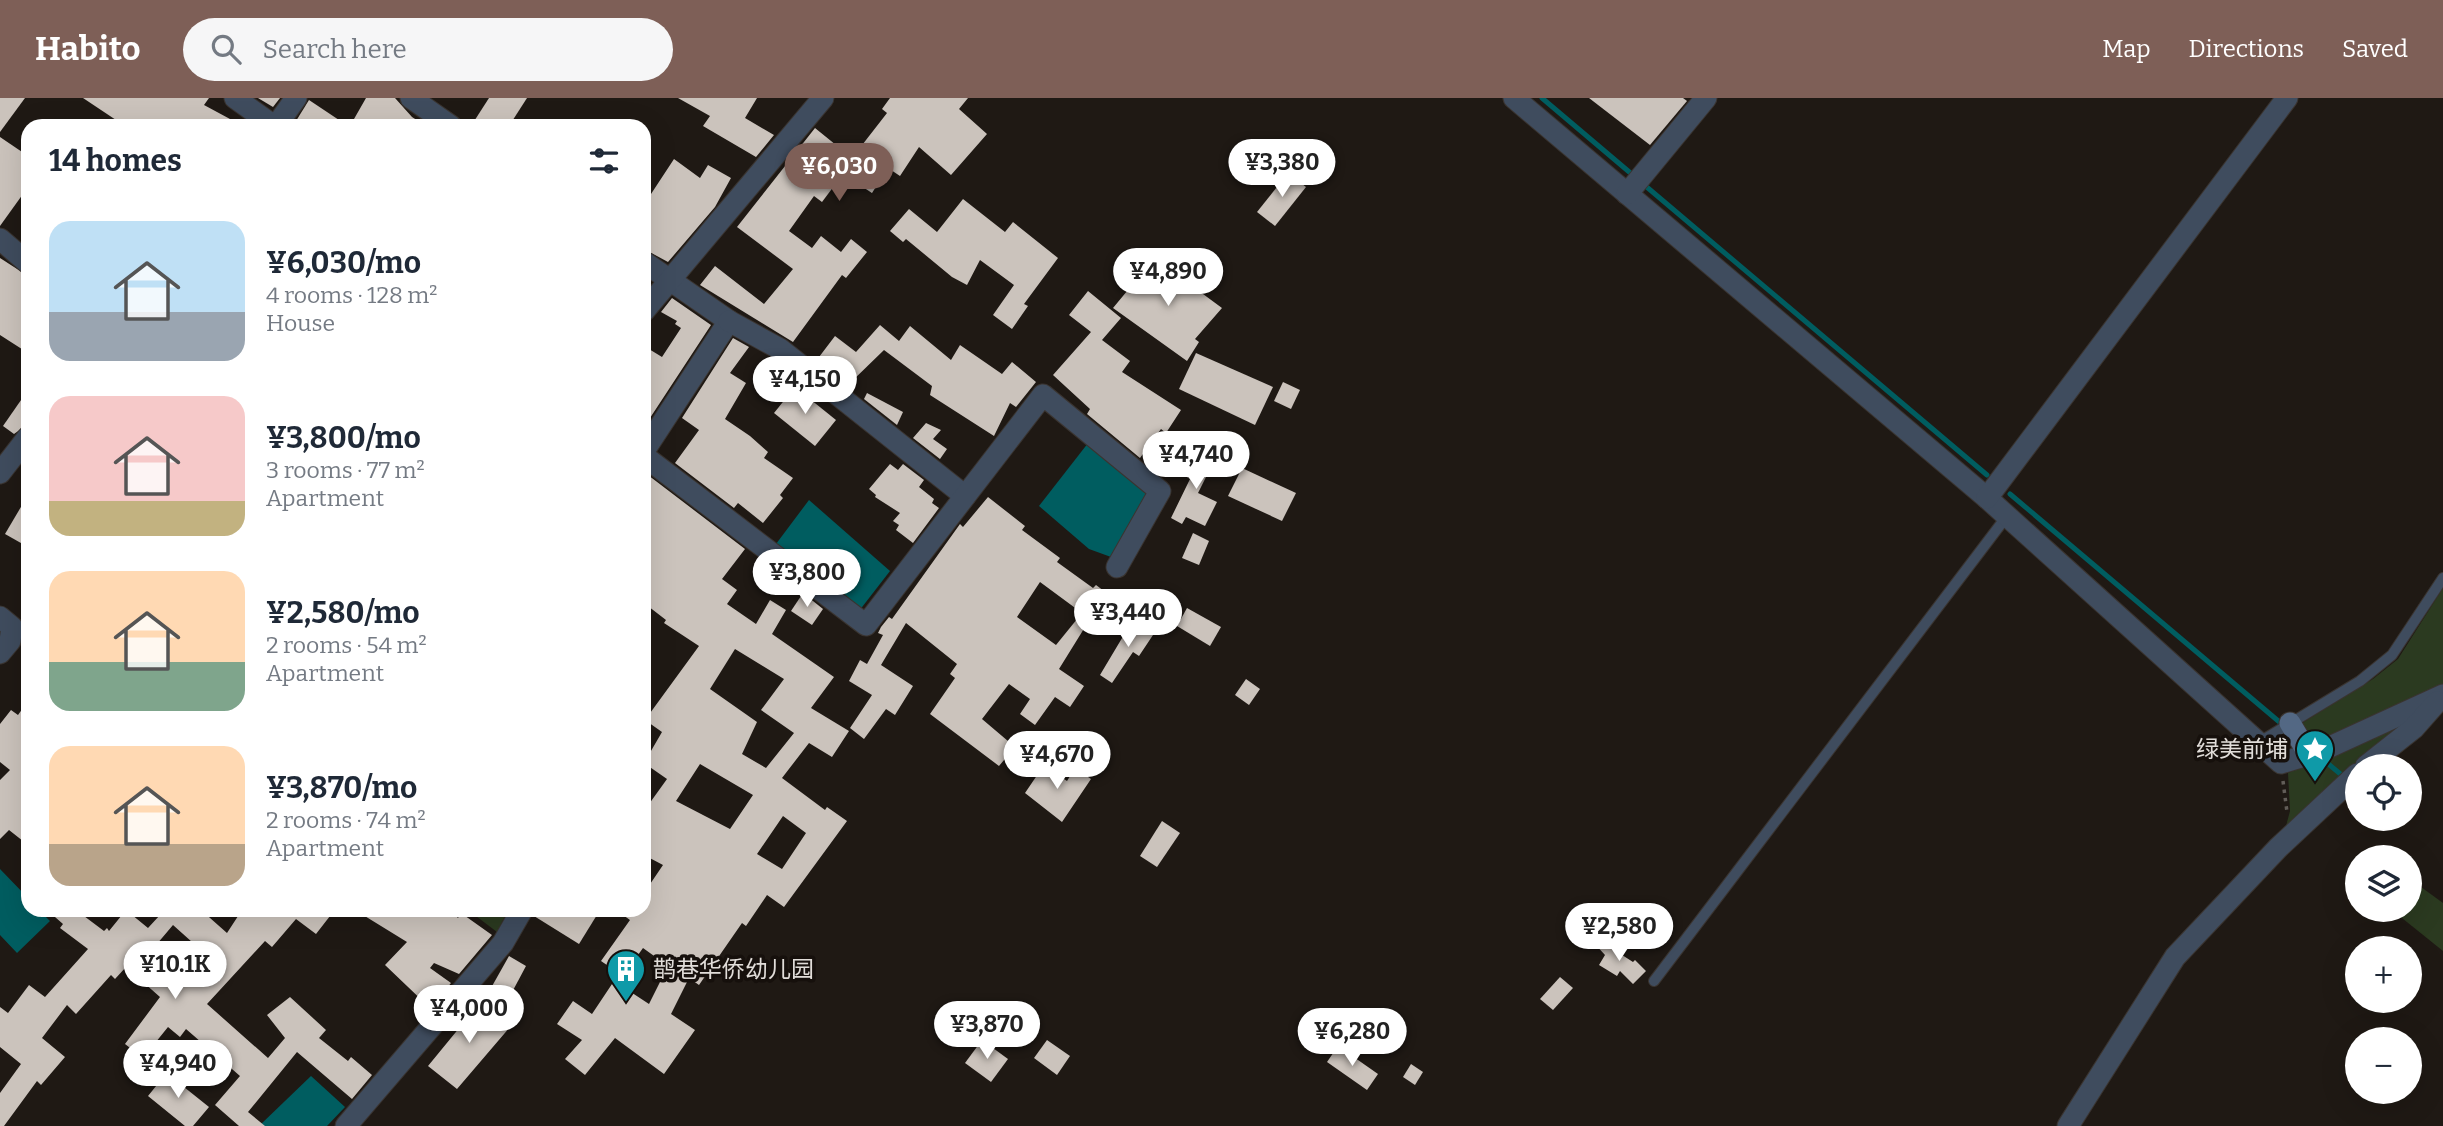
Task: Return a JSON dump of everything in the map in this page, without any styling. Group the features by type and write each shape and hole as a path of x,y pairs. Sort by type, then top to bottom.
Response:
{"main road":[{"path":"2290,723 2302,757"}],"street":[{"path":"235,98 265,119"},
{"path":"280,119 296,98"},
{"path":"411,98 441,119"},
{"path":"651,303 823,98"},
{"path":"1514,98 1635,185 2258,743 2302,757 2443,695"},
{"path":"1635,185 1706,98"},
{"path":"1987,498 2279,100"},
{"path":"0,239 21,257"},
{"path":"651,267 729,321 780,348 965,496"},
{"path":"651,440 729,321"},
{"path":"651,461 866,625 1043,395 1160,491 1117,567"},
{"path":"0,473 21,446"},
{"path":"0,617 12,627 10,641 0,653"},
{"path":"2382,754 2414,728 2443,695"},
{"path":"2068,1126 2175,957 2278,848 2345,785"},
{"path":"346,1126 503,943 518,917"}],"lane":[{"path":"1654,981 2007,516"},
{"path":"2258,743 2360,681 2392,655 2443,578"}],"path":[{"path":"2278,848 2302,757"}],"green space":[{"path":"2443,588 2443,686 2310,745 2299,725 2373,679 2398,659"},
{"path":"2409,719 2371,754 2345,754 2345,778 2290,828 2286,826 2290,811 2288,773"},
{"path":"2422,888 2443,903 2443,951 2407,922 2422,922"},
{"path":"477,917 504,917 497,932"}],"water":[{"path":"1092,438 1150,495 1131,531 1111,557 1089,549 1039,506"},
{"path":"809,500 890,571 859,611 776,544"},
{"path":"0,869 21,891 21,917 46,917 50,921 17,953 0,935"},
{"path":"311,1076 345,1107 327,1126 259,1126"}],"building":[{"path":"0,98 25,98 0,132"},
{"path":"83,98 209,98 204,105 230,119 114,119"},
{"path":"258,98 280,98 273,107"},
{"path":"366,98 395,98 415,119 354,119"},
{"path":"489,98 527,98 514,119 476,119"},
{"path":"678,98 757,98 745,118 774,135 756,157 703,126 710,116"},
{"path":"890,98 968,98 959,109 987,134 951,175 919,147 900,176 888,168 872,193 843,174 822,202 814,196 789,231 812,248 821,236 841,252 851,239 867,252 846,278 842,275 793,342 700,285 715,266 764,304 793,269 737,227 815,128 852,158 887,113 882,109"},
{"path":"1589,98 1683,98 1687,101 1650,145"},
{"path":"309,100 338,119 297,119"},
{"path":"0,137 21,151 21,197 0,226"},
{"path":"674,159 700,178 708,165 731,178 715,207 668,262 651,253 651,194"},
{"path":"1288,173 1306,187 1275,226 1257,212"},
{"path":"963,199 1005,232 1013,222 1058,258 1024,304 1028,306 1012,329 993,315 1014,285 980,260 967,285 952,277 906,239 903,242 890,231 909,209 937,232"},
{"path":"1157,255 1171,266 1169,269 1222,308 1195,339 1199,342 1187,361 1113,308"},
{"path":"0,258 21,272 21,348 0,335"},
{"path":"1088,291 1121,318 1102,340 1130,361 1122,372 1181,410 1166,433 1161,429 1140,458 1087,414 1090,409 1053,375 1091,332 1069,315"},
{"path":"672,298 711,325 651,416 651,350 662,357 681,328 675,324 677,321 661,312"},
{"path":"880,325 899,341 910,326 951,360 960,345 1002,374 1012,362 1036,382 1016,407 1010,403 994,436 930,395 932,386 884,350 849,384 835,371 833,374 816,361 835,336 856,352"},
{"path":"733,338 749,347 730,373 746,383 725,419 768,452 764,458 793,478 780,495 783,498 763,523 738,503 734,508 675,463 699,430 682,418"},
{"path":"1196,353 1273,387 1255,425 1179,389"},
{"path":"1283,382 1300,390 1291,409 1274,401"},
{"path":"795,387 836,420 815,446 774,413"},
{"path":"867,393 903,412 897,425 864,399"},
{"path":"21,400 21,429 14,434 3,426"},
{"path":"926,423 941,430 933,439 947,449 940,459 913,438"},
{"path":"1195,449 1215,459 1198,493 1217,502 1205,526 1186,517 1182,524 1171,518 1190,479 1182,474"},
{"path":"890,464 898,470 903,464 924,480 919,487 934,499 932,503 939,508 913,543 896,530 899,525 893,521 900,513 875,497 869,489"},
{"path":"1242,468 1296,493 1282,521 1228,496"},
{"path":"651,477 745,549 722,579 737,590 727,604 756,624 770,600 786,610 772,634 834,677 811,708 849,731 832,757 809,743 782,778 825,810 827,807 847,821 784,907 767,895 746,926 742,923 699,985 689,978 671,1014 695,1030 664,1074 615,1038 585,1075 565,1059 582,1040 557,1024 573,1001 592,1014 614,981 649,1004 668,966 643,948 623,976 601,961 630,920 626,917 651,917 651,883 663,865 651,859 651,801 667,779 651,768 651,751 662,732 651,724 651,712 699,646 664,623 666,620 651,608","holes":["735,649 784,679 761,710 794,733 766,768 742,754 757,722 710,689","700,764 753,795 730,829 676,801","783,816 806,833 782,869 757,854"]},
{"path":"988,497 1025,526 1022,530 1060,558 1057,562 1093,588 1096,585 1112,597 1094,622 1090,619 1059,669 1084,686 1070,707 1055,697 1035,725 1020,714 1030,699 1009,684 982,719 1015,747 999,766 930,714 955,678 950,674 957,664 906,623 881,665 913,686 895,715 886,709 864,739 850,728 872,695 849,681 860,660 867,664 883,635 878,633 881,627 889,617 892,619 960,524 963,527","holes":["1040,582 1082,613 1056,645 1017,617"]},
{"path":"21,507 21,543 5,534"},
{"path":"1193,533 1209,541 1199,565 1182,558"},
{"path":"803,593 823,609 812,625 791,611"},
{"path":"1187,608 1221,627 1210,646 1177,626"},
{"path":"1134,618 1155,632 1139,656 1133,652 1112,683 1100,675"},
{"path":"1246,679 1260,689 1249,705 1235,695"},
{"path":"11,710 18,715 21,711 21,839 9,830 0,839 0,780 10,770 0,762 0,724"},
{"path":"1044,765 1067,781 1075,768 1091,779 1062,822 1025,793"},
{"path":"1162,821 1180,833 1157,867 1140,856"},
{"path":"55,917 85,917 104,931 107,928 109,931 120,917 135,917 148,928 158,917 209,917 227,933 237,917 329,917 316,934 296,919 272,947 265,941 207,1004 268,1058 285,1038 267,1015 290,997 326,1030 319,1038 348,1061 351,1057 372,1075 352,1099 297,1052 248,1112 265,1126 239,1126 215,1105 240,1076 186,1029 180,1037 168,1027 143,1058 125,1044 160,997 126,967 115,979 111,975 76,1014 67,1005 42,1038 65,1057 41,1085 37,1081 4,1126 0,1126 0,1093 21,1064 0,1047 0,1007 8,1013 29,985 45,997 88,949 60,928 63,924","holes":["173,925 202,951 178,974 151,951"]},
{"path":"366,917 467,917 492,935 459,974 434,963 430,968 451,983 430,1008 385,965 407,942"},
{"path":"536,917 596,917 579,944"},
{"path":"1597,939 1633,962 1635,960 1646,971 1633,984 1620,971 1617,976 1599,965 1605,955 1594,943"},
{"path":"509,956 526,966 510,996 491,988"},
{"path":"1560,977 1573,988 1553,1010 1540,999"},
{"path":"475,1001 510,1027 457,1089 428,1066 460,1027 458,1025"},
{"path":"982,1040 1008,1059 991,1082 965,1063"},
{"path":"1047,1040 1070,1056 1057,1075 1034,1058"},
{"path":"1338,1046 1378,1074 1367,1090 1327,1062"},
{"path":"1411,1064 1423,1072 1415,1085 1403,1077"},
{"path":"169,1070 181,1080 179,1083 209,1107 193,1126 185,1126 148,1096"}],"waterway":[{"path":"1542,98 1634,176"},
{"path":"1642,183 1987,475"},
{"path":"2010,494 2283,725"},
{"path":"2320,757 2344,777"}],"place":[{"name":"绿美前埔","path":"2315,783"},
{"name":"鹊巷华侨幼儿园","path":"626,1003"}]}
